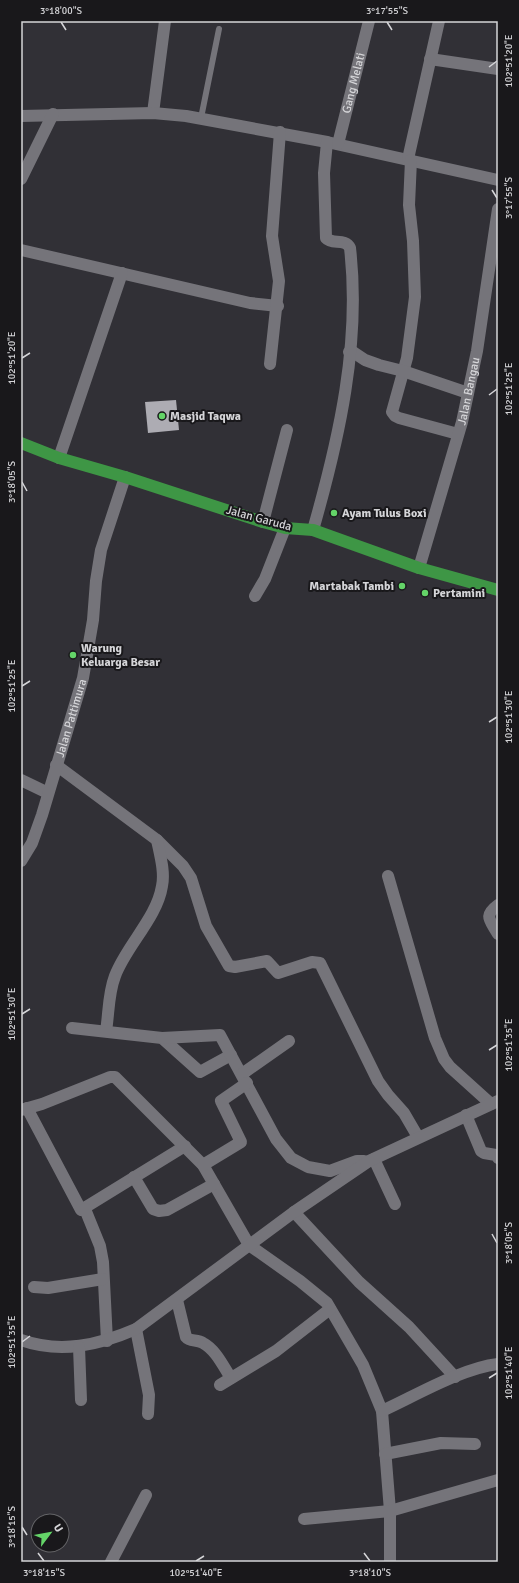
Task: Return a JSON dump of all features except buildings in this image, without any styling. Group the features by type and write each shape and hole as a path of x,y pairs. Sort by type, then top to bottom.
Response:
{"highway":[{"name":"Jalan Garuda","path":"21,443 59,458 125,477 263,522 284,528 313,530 419,568 498,590"}],"street":[{"path":"153,113 165,21"},
{"name":"Gang Melati","path":"349,352 353,306 351,256 348,245 329,241 326,238 324,173 369,21"},
{"path":"439,21 409,159 409,205 413,242 415,297 412,326 403,371 392,412 395,416 458,434"},
{"path":"430,59 498,69"},
{"path":"21,116 53,114 153,113 201,118 333,143 498,180"},
{"path":"21,179 53,114"},
{"path":"270,364 278,306 279,272 272,236 280,132"},
{"name":"Jalan Bangau","path":"419,568 458,434 468,393 477,351 496,232 498,208"},
{"path":"21,250 250,303 278,306"},
{"path":"59,458 122,274"},
{"path":"313,530 336,444 349,352 353,352 365,360 379,365 403,371 468,393"},
{"path":"263,522 287,430"},
{"name":"Jalan Pattimura","path":"21,861 32,843 83,678 93,620 96,581 101,550 125,477"},
{"path":"255,596 265,579 284,528"},
{"path":"56,765 157,840 187,871 212,940 229,966 235,967 267,961 278,973 312,962 320,963 378,1081 404,1113 418,1137"},
{"path":"21,780 48,793"},
{"path":"107,1026 110,995 115,976 156,903 162,886 162,869 157,840"},
{"path":"21,1340 39,1345 79,1347 107,1341 136,1329 294,1212 371,1160 494,1103 456,1074 444,1059 435,1038 388,876"},
{"path":"498,905 489,912 489,916 498,934"},
{"path":"72,1028 107,1026 162,1038 220,1035 276,1138 291,1158 308,1167 330,1171 357,1161 371,1160"},
{"path":"162,1038 200,1072 231,1055"},
{"path":"202,1164 241,1142 221,1101 244,1079 289,1041"},
{"path":"185,1146 82,1210 79,1208 24,1109 114,1076 185,1146 202,1164 249,1245 312,1290 327,1303 363,1365 382,1411 390,1510 390,1562"},
{"path":"466,1115 481,1151 496,1155 498,1158"},
{"path":"371,1160 395,1204"},
{"path":"134,1177 153,1209 159,1211 167,1210 214,1184"},
{"path":"85,1209 100,1246 107,1341"},
{"path":"294,1212 358,1282 409,1327 455,1377"},
{"path":"34,1287 48,1288 103,1279"},
{"path":"177,1300 188,1340 204,1343 212,1350 231,1378"},
{"path":"220,1384 276,1351 330,1309"},
{"path":"136,1329 149,1395 148,1414"},
{"path":"79,1347 81,1400"},
{"path":"382,1411 455,1377 488,1365 498,1364"},
{"path":"385,1454 440,1443 475,1444"},
{"path":"304,1519 390,1510 498,1480"},
{"path":"111,1562 146,1495"}],"lane":[{"path":"201,118 219,29"}],"place":[{"name":"Masjid Taqwa","path":"162,416"},
{"name":"Ayam Tulus Boxi","path":"334,513"},
{"name":"Martabak Tambi","path":"402,586"},
{"name":"Pertamini","path":"425,593"},
{"name":"Warung Keluarga Besar","path":"73,655"}]}
